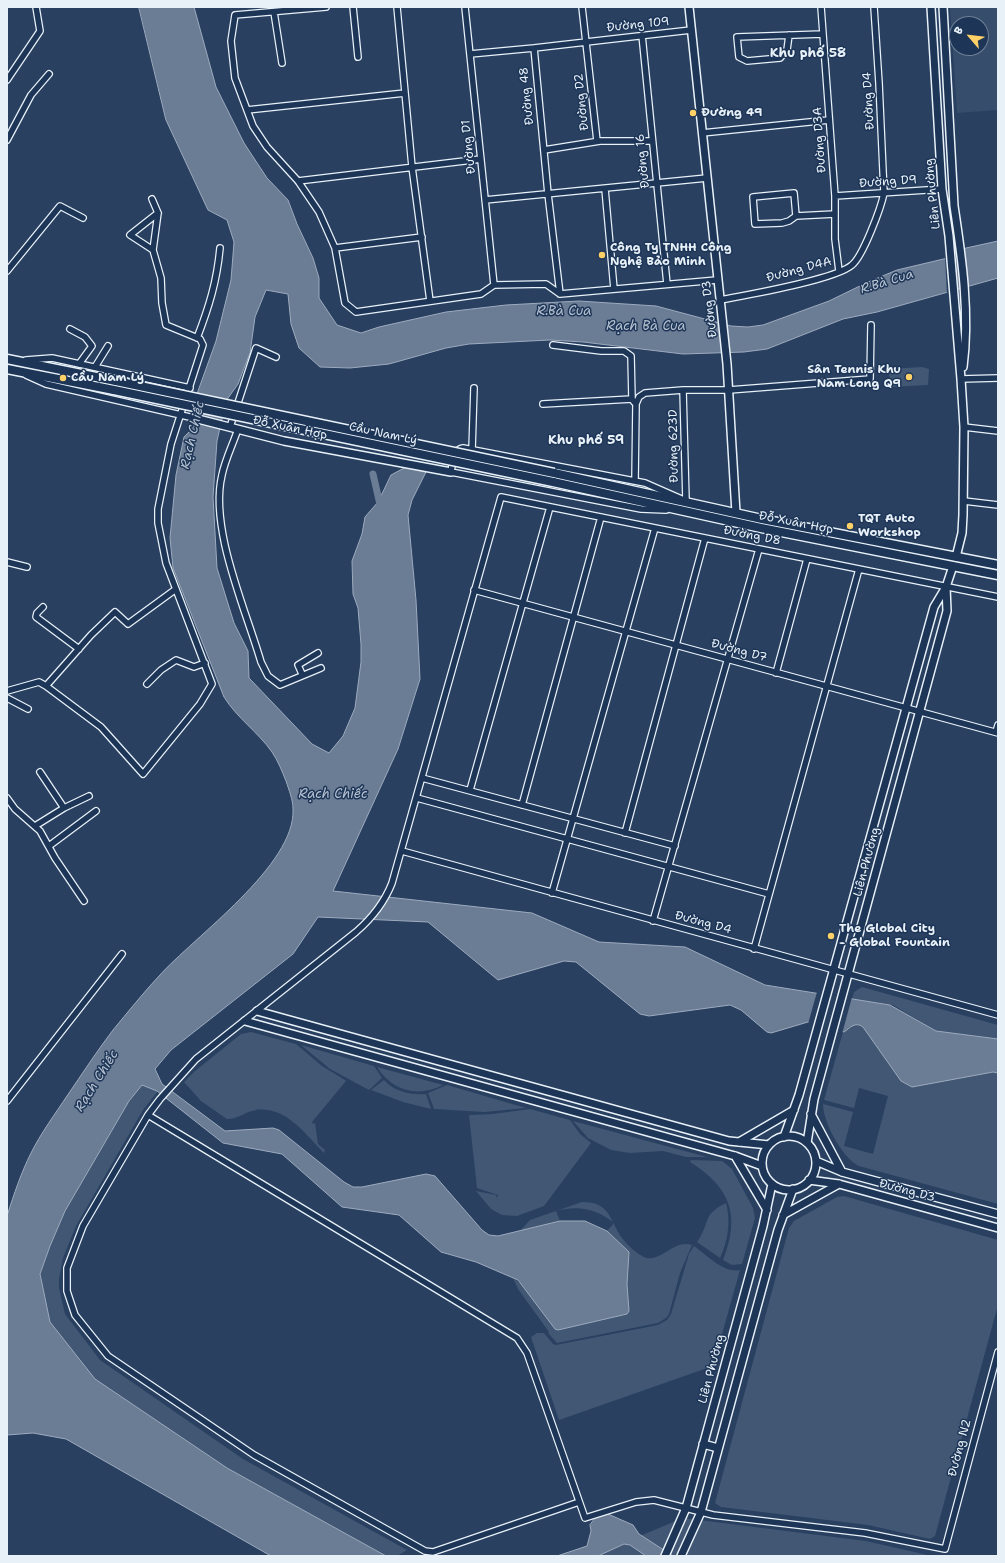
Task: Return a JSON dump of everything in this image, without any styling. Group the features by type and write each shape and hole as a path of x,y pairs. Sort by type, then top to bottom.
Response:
{"main road":[{"path":"7,359 19,361"},
{"name":"Cầu Nam Lý","path":"19,361 554,473"},
{"path":"7,369 18,371"},
{"name":"Cầu Nam Lý","path":"18,371 553,482"},
{"name":"Đỗ Xuân Hợp","path":"554,473 736,513 998,565"},
{"name":"Đỗ Xuân Hợp","path":"553,482 683,510 734,523 998,575"},
{"path":"734,523 736,513"},
{"path":"953,566 956,557"}],"street":[{"path":"7,80 40,31 36,7"},
{"path":"326,7 235,15 231,41 235,78 253,126 267,147 298,180 319,212 336,248 345,303 356,312 481,294 494,285 546,284 560,294 717,280"},
{"path":"353,7 358,57"},
{"path":"397,7 412,167 430,301"},
{"name":"Đường D1","path":"465,7 494,285"},
{"name":"Đường D2","path":"582,7 597,140"},
{"name":"Đường D3","path":"689,7 727,364 736,513"},
{"name":"Đường D3A","path":"821,7 835,196 835,239 839,271"},
{"name":"Đường D4","path":"874,7 884,193"},
{"name":"Liên Phường","path":"932,7 942,189 949,236 964,427 964,501 962,533 956,557"},
{"name":"Liên Phường","path":"943,7 954,206 959,238 965,313 966,348 961,379"},
{"path":"274,12 282,63"},
{"name":"Đường 109","path":"586,41 691,30"},
{"path":"789,35 787,50 780,58 747,61 739,57 738,37 789,35 823,34"},
{"name":"Đường 16","path":"642,35 667,284"},
{"path":"470,54 586,41"},
{"name":"Đường 48","path":"534,48 548,194 560,294"},
{"path":"7,140 31,95 49,74"},
{"path":"247,110 405,93"},
{"path":"702,133 829,120"},
{"path":"544,150 597,140 652,141"},
{"path":"298,180 481,159"},
{"path":"485,200 707,178"},
{"path":"604,189 614,289"},
{"name":"Đường D9","path":"835,196 942,189"},
{"path":"796,216 794,193 753,197 755,224 789,221 796,216 835,214"},
{"name":"Đường D4A","path":"720,303 831,275 852,265 865,244 882,206 884,193"},
{"path":"7,691 39,682 46,686 101,727 143,774 200,704 212,684 162,550 158,523 158,509 171,444 182,414 203,345 197,338 166,325 160,278 153,250 158,212 152,199"},
{"path":"7,271 60,206 83,218"},
{"path":"153,250 130,235 158,212"},
{"path":"336,248 422,237"},
{"path":"197,338 213,296 218,274 220,248"},
{"path":"543,404 634,401 644,393 683,390 729,390 870,379 871,325"},
{"path":"70,329 85,337 92,346 79,364"},
{"path":"553,345 601,351 624,351 631,356 634,401 635,481"},
{"path":"95,367 108,346"},
{"path":"230,427 256,348 276,357"},
{"path":"19,361 52,358 190,388"},
{"path":"18,371 46,384 182,414 194,418"},
{"path":"961,379 998,378"},
{"path":"472,450 474,388"},
{"name":"Đường 623D","path":"683,390 686,501"},
{"name":"Đỗ Xuân Hợp","path":"194,418 284,440 642,509 683,510"},
{"path":"964,427 998,431"},
{"path":"238,429 221,476 219,505 224,545 264,671 271,680 280,685 302,674 321,668"},
{"name":"Đỗ Xuân Hợp","path":"451,472 455,452 458,449 472,450 645,483 686,501"},
{"name":"Đường D8","path":"474,590 501,497 998,597"},
{"path":"964,501 998,505"},
{"path":"470,790 550,507"},
{"path":"522,805 601,517"},
{"path":"552,893 655,528"},
{"path":"625,833 705,538"},
{"path":"653,921 759,549"},
{"path":"776,673 807,559"},
{"path":"7,562 27,567"},
{"name":"Liên Phường","path":"784,1137 794,1110 827,990 834,970 934,607 946,587 953,566"},
{"path":"754,949 859,569"},
{"name":"Liên Phường","path":"807,1143 810,1114 947,611 946,587"},
{"path":"46,686 91,635 115,612 128,624 176,589"},
{"path":"474,590 402,851 387,895 367,922 190,1064 160,1098 148,1115 83,1226 67,1268 67,1291 71,1308 103,1353 254,1455 427,1552 433,1552 579,1502"},
{"name":"Đường D7","path":"474,590 997,733"},
{"path":"43,607 37,613 36,617 79,649"},
{"path":"302,674 298,664 318,653"},
{"path":"147,684 161,670 176,660 194,666 205,663"},
{"path":"7,698 28,709"},
{"path":"997,733 998,725"},
{"path":"40,772 64,808"},
{"path":"422,778 675,846"},
{"path":"35,826 64,808 89,796"},
{"path":"7,798 15,809 40,831 84,901"},
{"path":"417,798 769,894"},
{"path":"49,846 96,811"},
{"name":"Đường D4","path":"402,851 998,1015"},
{"path":"7,1101 122,954"},
{"path":"257,1011 738,1143 769,1145"},
{"path":"245,1021 735,1156 762,1166"},
{"path":"379,1058 383,1046"},
{"path":"536,1101 540,1089"},
{"path":"738,1143 794,1110"},
{"path":"810,1114 842,1172"},
{"path":"148,1115 517,1338 527,1353 585,1518 642,1500 654,1500 701,1512"},
{"path":"691,1144 694,1131"},
{"path":"784,1137 795,1137 807,1143 813,1151 816,1161 813,1174 809,1180 801,1187 793,1189 782,1189 772,1184 766,1176 762,1166 763,1156 769,1145 776,1139 784,1137"},
{"path":"735,1156 767,1210"},
{"name":"Đường D3","path":"816,1161 842,1172 998,1214"},
{"name":"Đường D3","path":"809,1180 838,1184 998,1228"},
{"name":"Liên Phường","path":"665,1556 686,1508 767,1210 772,1184"},
{"path":"783,1215 838,1184"},
{"path":"681,1556 701,1512 758,1302 783,1215 793,1189"},
{"path":"956,1216 959,1204"},
{"name":"Đường N2","path":"701,1512 714,1515 865,1533 945,1549 998,1352"},
{"path":"703,1444 718,1448"}],"shaded area":[{"path":"950,7 998,7 998,110 957,113 953,56 989,56 989,16 951,16"},
{"name":"Sân Tennis Khu Nam Long Q9","path":"922,367 929,369 928,385 890,387 889,369"},
{"path":"862,987 998,1025 998,1039 936,1031 893,1005 852,999 854,992"},
{"path":"856,1024 863,1027 901,1081 909,1086 993,1072 998,1073 998,1204 859,1166 853,1162 840,1148 826,1120 823,1104 853,1112 844,1146 873,1154 888,1096 859,1088 854,1108 824,1100 843,1032"},
{"path":"251,1032 296,1044 322,1066 346,1081 312,1122 313,1124 315,1123 318,1144 325,1150 324,1153 294,1123 277,1112 256,1110 227,1119 201,1101 184,1082 195,1071 241,1034"},
{"path":"301,1045 374,1066 382,1078 369,1090 330,1069"},
{"path":"377,1067 443,1085 424,1091 406,1090 390,1082"},
{"path":"384,1080 388,1084 403,1092 426,1094 431,1109 403,1102 371,1090"},
{"path":"142,1085 158,1091 143,1110 76,1226 63,1258 59,1288 65,1314 100,1360 243,1459 407,1550 397,1556 386,1556 227,1468 94,1379 49,1322 40,1274 50,1246 65,1211 129,1101"},
{"path":"447,1085 526,1108 485,1112 434,1109 428,1093"},
{"path":"530,1109 570,1120 580,1134 591,1143 544,1206 517,1216 502,1215 491,1209 476,1191 496,1195 497,1198 498,1195 477,1188 469,1115 493,1114"},
{"path":"573,1121 707,1157 686,1157 663,1151 630,1153 611,1150 588,1138"},
{"path":"691,1160 722,1161 732,1169 753,1208 755,1218 742,1264 732,1265 723,1260 731,1229 731,1216 728,1204 723,1192 715,1182 690,1162"},
{"path":"844,1196 998,1240 998,1305 935,1536 930,1539 868,1525 721,1507 715,1503 789,1228 794,1221 837,1197"},
{"path":"582,1202 597,1204 606,1211 613,1222 594,1211 580,1208 556,1211"},
{"path":"726,1203 728,1210 728,1231 720,1258 697,1242 704,1230 707,1220 713,1211"},
{"path":"556,1211 560,1221 519,1232 530,1220"},
{"path":"614,1223 620,1236 626,1243 638,1254 646,1258 658,1256 680,1245 692,1245 680,1273 669,1314 658,1323 557,1343 548,1333 549,1332 518,1289 513,1278 520,1283 556,1330 627,1314 627,1267 629,1252 607,1231"},
{"path":"694,1246 722,1266 728,1269 740,1270 713,1366 559,1420 531,1337 537,1333 544,1333 553,1344 556,1345 658,1325 667,1320 671,1314 689,1254"},
{"path":"683,1518 866,1541 932,1556 592,1556"}],"water":[{"path":"139,7 194,7 216,87 244,143 267,178 288,200 297,224 313,258 319,278 319,298 337,325 361,333 379,327 446,312 506,305 579,301 656,306 731,326 748,327 763,325 829,301 897,270 952,257 966,248 998,241 998,278 877,312 843,319 767,349 744,352 683,354 583,342 550,340 469,344 446,348 389,364 350,368 320,367 299,348 291,324 288,294 266,290 255,317 250,353 238,384 226,401 217,441 213,497 217,568 234,623 248,651 249,678 312,744 329,753 343,736 355,708 361,662 361,644 358,608 353,594 352,561 362,534 365,517 378,502 391,475 406,467 426,472 412,500 408,515 416,600 420,679 398,749 333,891 532,913 599,942 685,947 765,985 890,1005 936,1031 998,1039 998,1073 993,1072 912,1087 901,1081 863,1027 860,1025 855,1025 844,1032 808,1022 771,1033 767,1032 741,1010 730,1005 649,1016 640,1014 576,962 564,961 498,980 428,922 318,917 293,954 171,1050 155,1069 162,1084 225,1131 273,1128 279,1130 344,1182 353,1187 362,1187 426,1174 435,1176 482,1230 489,1235 498,1236 560,1221 585,1221 607,1231 629,1252 627,1284 629,1311 627,1314 558,1330 555,1329 518,1280 476,1262 441,1252 399,1215 342,1207 282,1154 223,1143 157,1091 142,1085 129,1101 65,1211 40,1274 50,1322 95,1379 227,1468 386,1556 271,1556 66,1439 33,1433 7,1435 7,1216 27,1161 48,1124 113,1030 159,976 218,921 261,876 278,853 290,831 293,809 292,799 286,781 274,755 235,712 224,697 173,568 170,538 176,475 184,437 190,431 198,391 216,341 231,280 234,242 227,220 208,210 166,120"},
{"path":"601,1511 633,1525 639,1534 673,1556 646,1556 630,1545 624,1544 598,1556 557,1556 587,1546 591,1531 590,1525"}],"pier":[{"path":"956,252 958,292 947,295 945,257"},
{"path":"817,992 852,997 842,1034 808,1024"}],"waterway":[{"path":"373,474 381,509"}],"place":[{"name":"Đường 49","path":"693,113"},
{"name":"Công Ty TNHH Công Nghệ Bảo Minh","path":"602,255"},
{"name":"Sân Tennis Khu Nam Long Q9","path":"909,377"},
{"name":"Cầu Nam Lý","path":"63,378"},
{"name":"TQT Auto Workshop","path":"850,526"},
{"name":"The Global City - Global Fountain","path":"831,936"}],"district":[{"name":"Khu phố 58","path":"808,54"},
{"name":"Khu phố 59","path":"586,441"}],"water label":[{"name":"R.Bà Cua","path":"887,282"},
{"name":"R.Bà Cua","path":"564,312"},
{"name":"Rạch Bà Cua","path":"646,327"},
{"name":"Rạch Chiếc","path":"193,435"},
{"name":"Rạch Chiếc","path":"333,795"},
{"name":"Rạch Chiếc","path":"97,1081"}]}
